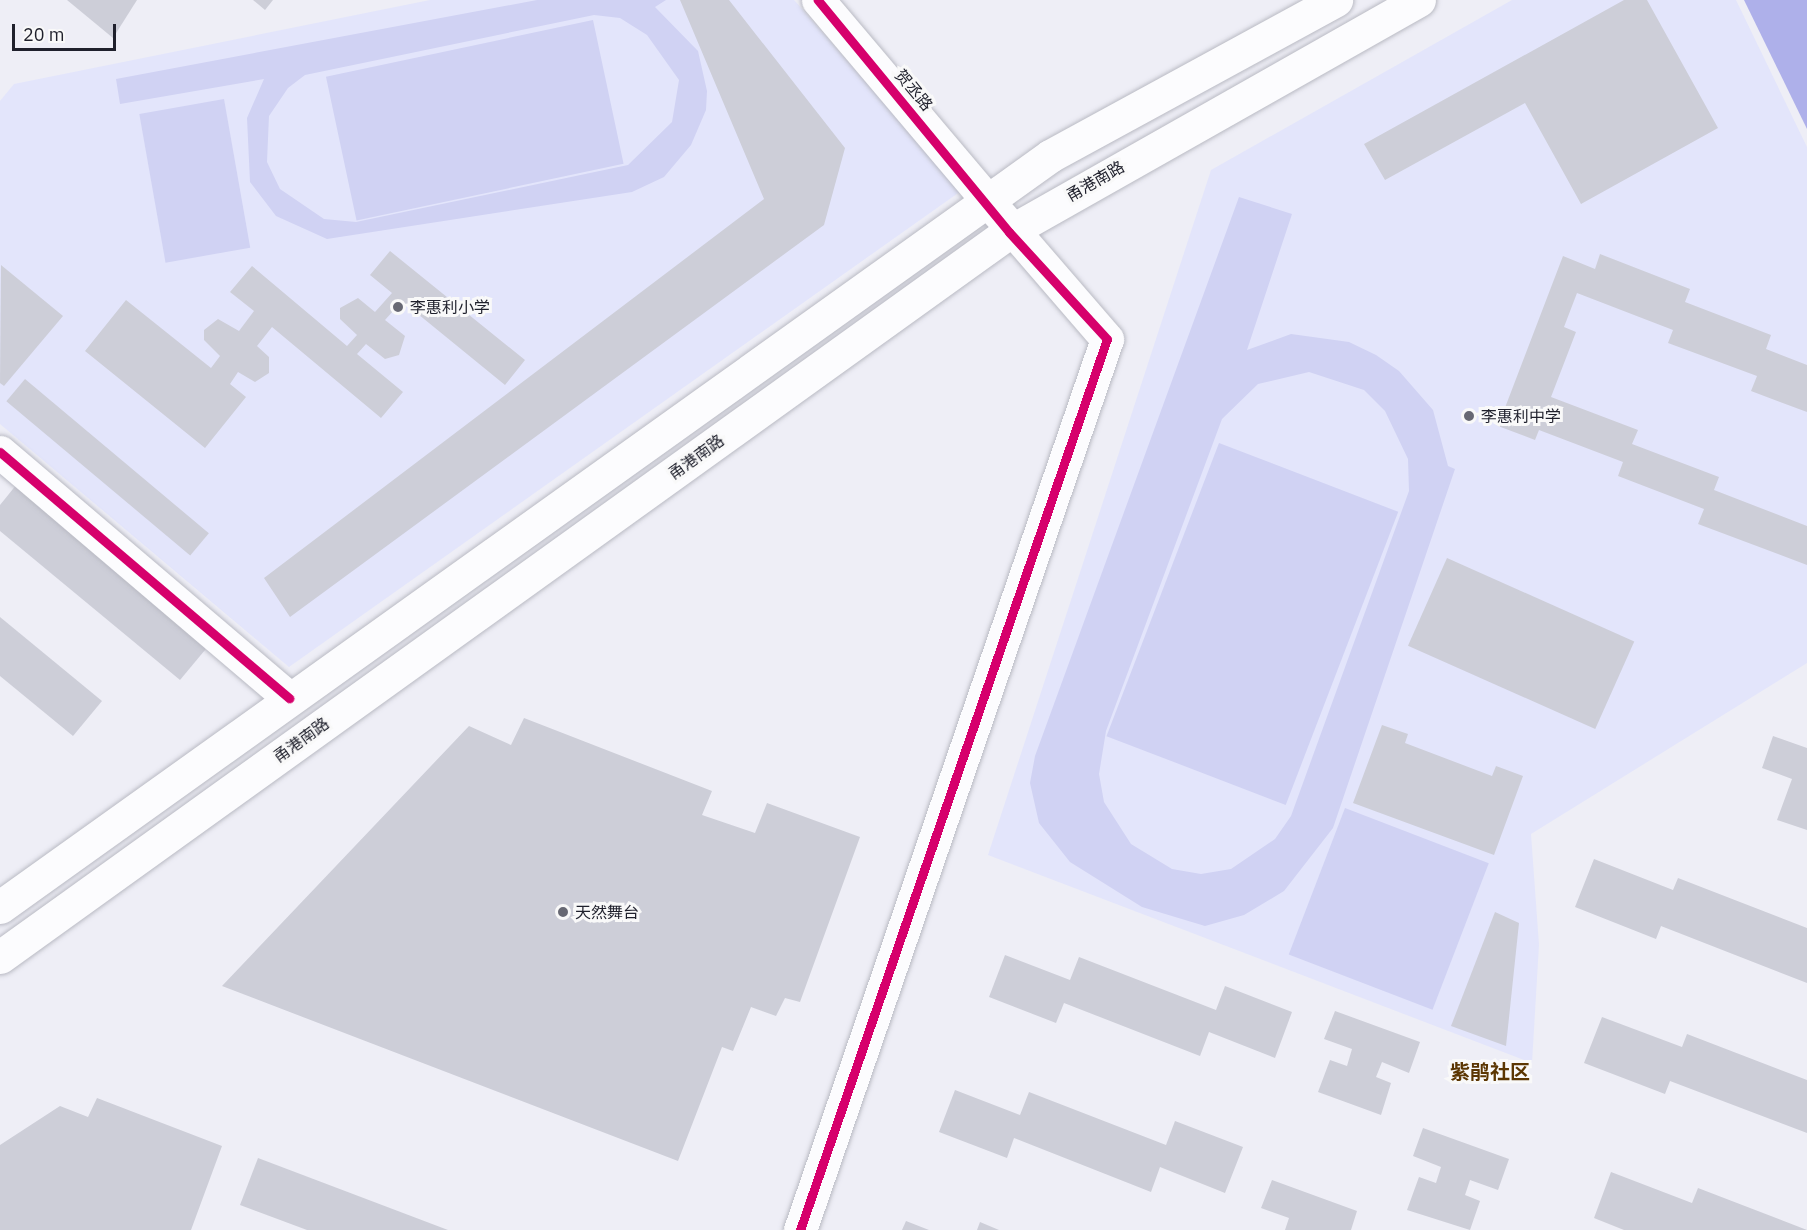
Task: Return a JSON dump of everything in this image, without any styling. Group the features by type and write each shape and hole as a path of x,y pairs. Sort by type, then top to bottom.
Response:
{"main road":[{"name":"贺丞路","path":"800,1230 1107,339 1009,232 986,199 818,0"},
{"path":"0,907 986,199 1050,156 1336,0"},
{"name":"甬港南路","path":"0,957 1009,232 1419,0"},
{"path":"0,452 289,698"}],"shaded area":[{"name":"李惠利小学","path":"430,0 794,0 961,191 289,667 0,424 0,101 14,84"},
{"path":"537,0 666,0 655,7 698,51 707,91 706,110 691,145 664,177 632,192 327,239 276,216 250,182 247,118 264,79 120,104 116,79","holes":["594,15 620,18 647,35 679,80 672,122 628,165 356,222 324,219 280,189 267,162 269,116 288,88 305,75"]},
{"name":"李惠利中学","path":"1512,0 1736,0 1807,147 1807,663 1531,834 1539,945 1532,1063 988,855 1211,170"},
{"path":"593,20 624,164 357,221 326,77"},
{"path":"224,99 250,248 166,263 139,114"},
{"path":"1239,197 1292,214 1247,350 1291,334 1349,342 1376,355 1399,371 1433,410 1448,466 1455,469 1333,828 1284,891 1244,915 1205,926 1142,907 1070,862 1039,823 1030,783 1035,756","holes":["1309,372 1364,390 1385,411 1408,459 1409,491 1291,816 1275,839 1231,869 1201,874 1172,869 1131,844 1104,802 1099,774 1106,731 1222,419 1258,384"]},
{"path":"1219,443 1398,512 1286,805 1106,736"},
{"path":"1345,808 1489,863 1433,1010 1289,955"}],"water":[{"path":"1744,0 1807,0 1807,129"}],"building":[{"path":"67,0 137,0 113,38"},
{"path":"253,0 273,0 265,10"},
{"path":"680,0 729,0 845,148 824,225 290,617 264,578 764,199"},
{"path":"1624,0 1647,0 1718,128 1581,204 1525,103 1385,180 1364,144"},
{"path":"390,251 525,360 505,385 402,301 385,320 405,336 399,355 385,359 366,344 357,354 403,392 381,418 272,327 257,346 269,357 269,373 255,382 238,372 230,384 246,397 205,448 85,351 126,300 211,368 220,356 204,340 204,330 218,319 239,331 254,311 230,292 252,266 347,346 357,335 340,319 340,308 358,298 375,312 392,293 370,275"},
{"path":"1600,254 1690,289 1685,302 1771,335 1766,349 1807,365 1807,412 1751,391 1757,376 1668,343 1673,330 1577,293 1564,327 1576,332 1551,397 1638,430 1632,444 1719,477 1714,490 1807,526 1807,565 1698,524 1704,509 1618,476 1623,462 1539,430 1535,440 1498,426 1563,256 1595,269"},
{"path":"1,265 63,316 4,386 0,383"},
{"path":"25,379 209,533 190,555 6,401"},
{"path":"17,484 210,644 180,680 0,531 0,505"},
{"path":"1447,558 1634,641 1595,729 1408,646"},
{"path":"0,617 102,701 73,736 0,676"},
{"name":"天然舞台","path":"524,718 712,791 702,815 755,833 767,803 860,837 800,1002 785,998 776,1016 751,1007 733,1051 722,1047 678,1161 222,986 469,726 511,745"},
{"path":"1382,725 1408,734 1405,743 1492,776 1496,766 1523,776 1494,855 1353,803"},
{"path":"1773,736 1807,748 1807,830 1777,820 1792,779 1762,768"},
{"path":"1594,859 1673,890 1678,878 1807,928 1807,983 1661,926 1656,939 1575,907"},
{"path":"1495,912 1519,923 1506,1046 1451,1026"},
{"path":"1005,955 1070,980 1079,957 1216,1010 1225,986 1292,1012 1275,1058 1209,1032 1200,1056 1064,1003 1056,1023 989,997"},
{"path":"1335,1011 1420,1042 1409,1073 1382,1062 1376,1077 1391,1083 1381,1115 1318,1092 1330,1060 1347,1066 1352,1049 1324,1039"},
{"path":"1602,1017 1682,1047 1687,1034 1807,1080 1807,1133 1670,1081 1665,1094 1584,1063"},
{"path":"955,1090 1020,1115 1029,1092 1166,1145 1175,1121 1243,1147 1225,1193 1160,1167 1151,1192 1014,1138 1007,1158 939,1132"},
{"path":"97,1098 222,1146 191,1230 0,1230 0,1145 60,1106 88,1117"},
{"path":"1423,1128 1509,1159 1498,1190 1470,1180 1465,1195 1480,1201 1470,1230 1407,1210 1419,1177 1436,1183 1441,1167 1413,1156"},
{"path":"258,1158 448,1230 307,1230 240,1205"},
{"path":"1611,1172 1692,1203 1698,1188 1807,1230 1624,1230 1594,1218"},
{"path":"1272,1180 1357,1211 1351,1230 1285,1230 1289,1218 1261,1208"},
{"path":"906,1221 929,1230 902,1230"},
{"path":"980,1222 999,1230 977,1230"}],"cycle path":[{"path":"800,1230 1107,339 1009,232 818,0"},
{"path":"0,452 289,698"}],"place":[{"name":"李惠利小学","path":"398,307"},
{"name":"李惠利中学","path":"1469,416"},
{"name":"天然舞台","path":"563,912"}],"district":[{"name":"紫鹃社区","path":"1490,1071"}]}
